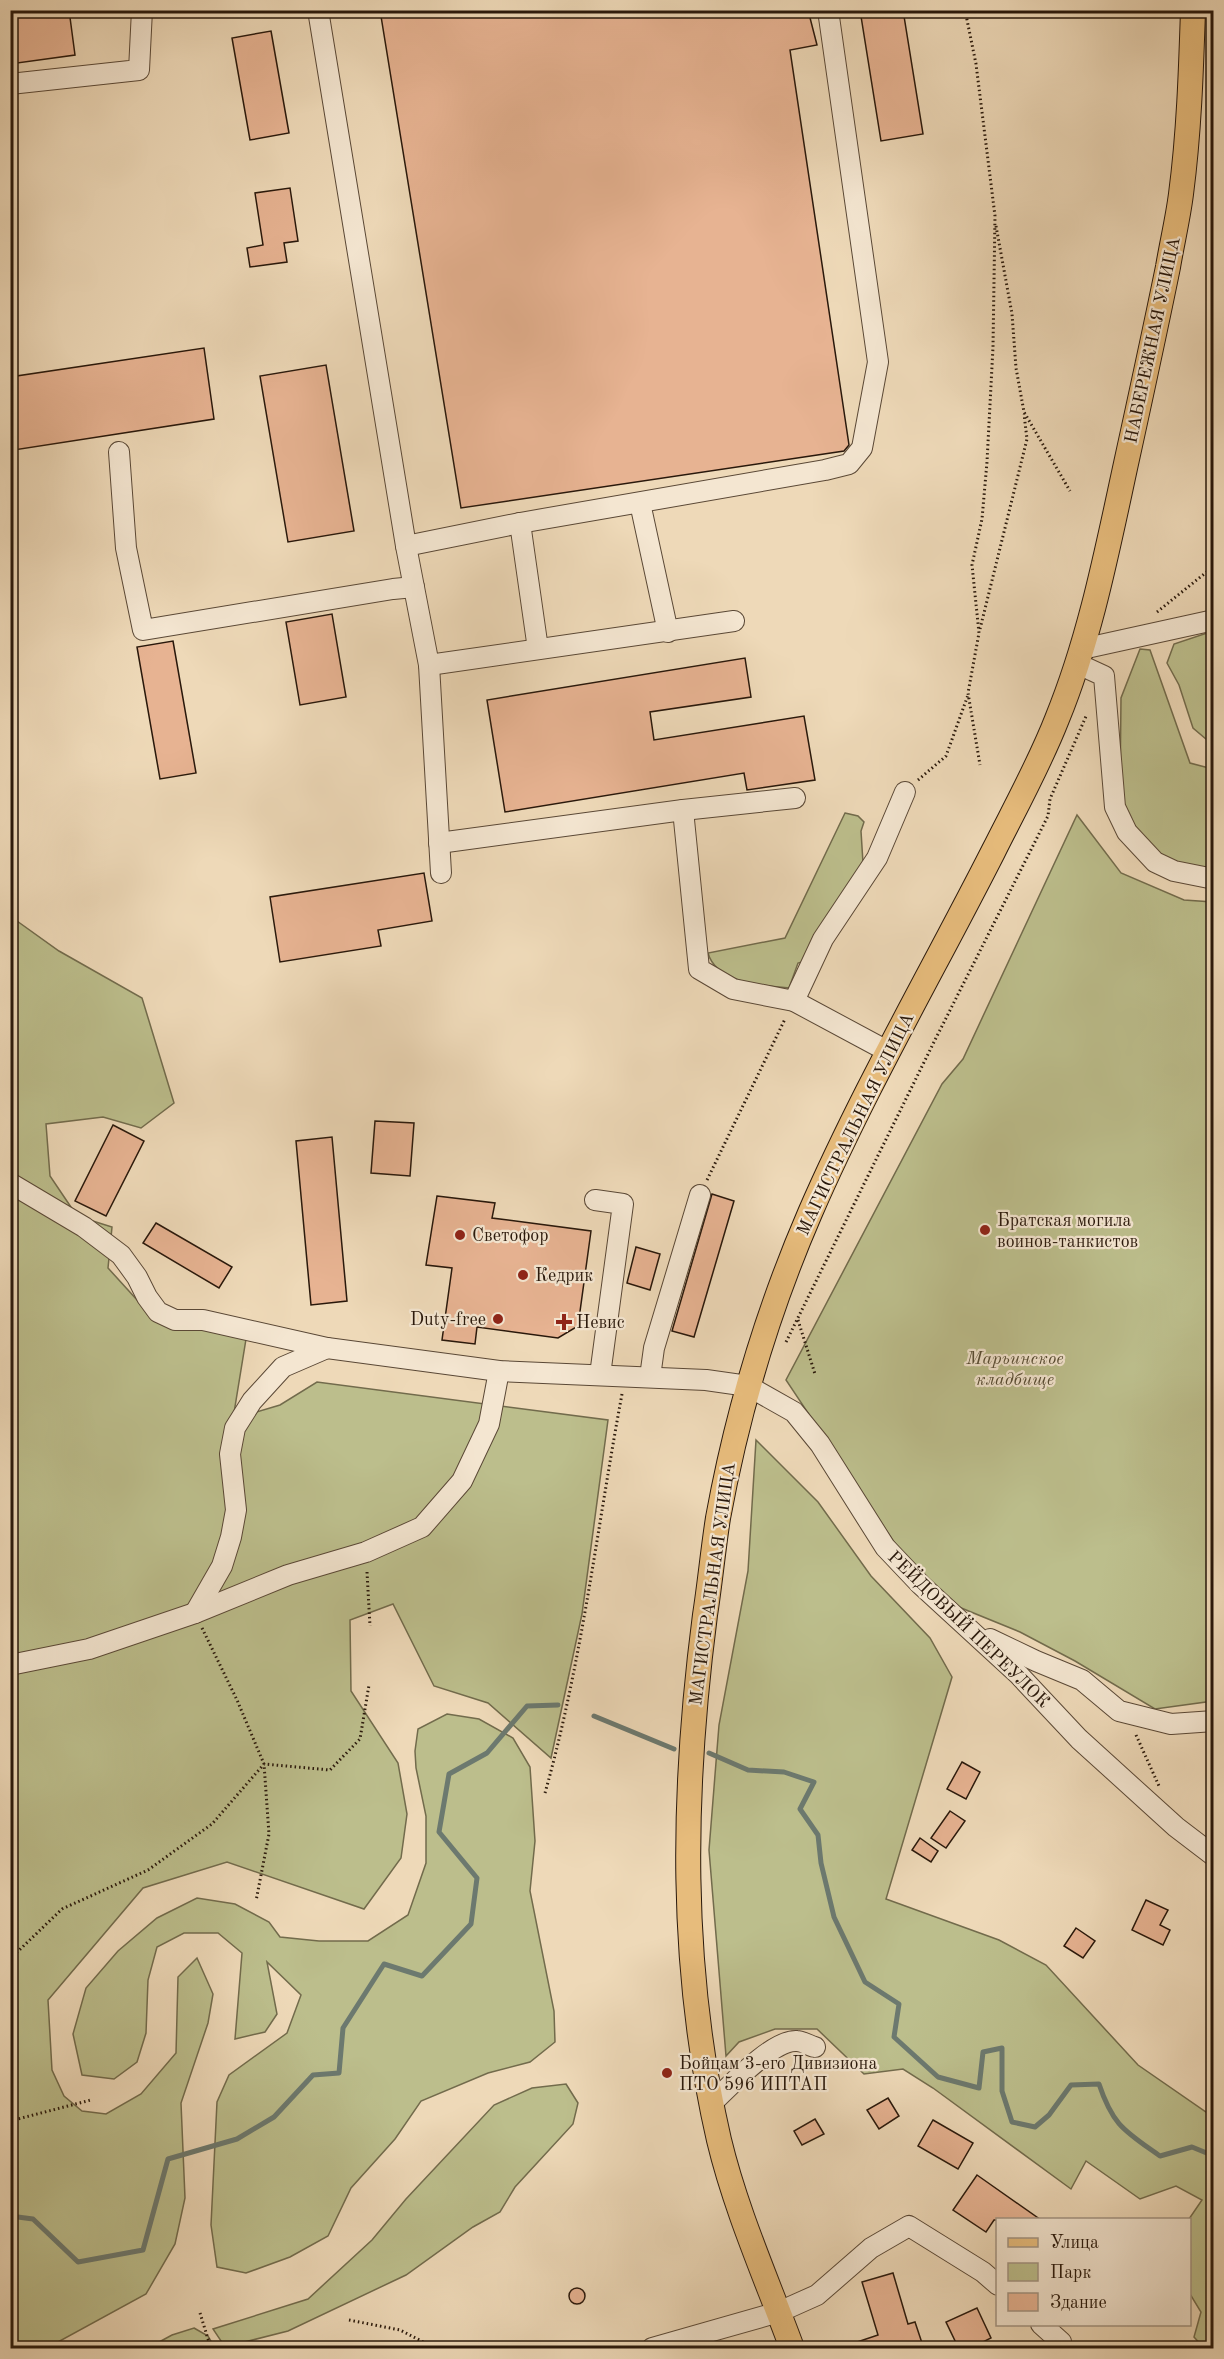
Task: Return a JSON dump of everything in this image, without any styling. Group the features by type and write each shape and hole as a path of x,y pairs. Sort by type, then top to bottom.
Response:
{"main road":[{"name":"НАБЕРЕЖНАЯ УЛИЦА","path":"1080,656 1157,324 1180,201 1186,146 1193,10"},
{"name":"МАГИСТРАЛЬНАЯ УЛИЦА","path":"792,2349 733,2190 712,2103 695,2000 690,1938 687,1831 690,1760 697,1681 718,1522 732,1450 748,1386 791,1257 889,1052 1033,773 1056,724 1080,656"}],"street":[{"path":"10,84 139,70 142,10"},
{"path":"318,10 406,546 429,665 441,873"},
{"path":"406,546 520,523 849,464 862,448 878,362 828,10"},
{"path":"119,452 126,548 144,630 414,587"},
{"path":"640,503 668,632"},
{"path":"520,523 538,650"},
{"path":"1080,656 1214,620"},
{"path":"429,665 734,621"},
{"path":"1080,656 1104,676 1115,807 1127,832 1155,862 1174,871 1214,879"},
{"path":"794,1001 823,939 877,858 905,792"},
{"path":"439,843 683,810 795,798"},
{"path":"683,810 699,969 733,989 794,1001 889,1052"},
{"path":"10,1183 84,1227 121,1255 158,1312 175,1320 203,1320 327,1348 499,1371 706,1380 748,1386"},
{"path":"650,1377 654,1348 700,1195"},
{"path":"595,1200 623,1204 600,1375"},
{"path":"195,1613 222,1566 231,1537 236,1510 230,1454 235,1428 252,1401 283,1367 327,1348"},
{"path":"10,1665 89,1649 195,1613 288,1575 366,1552 422,1527 462,1481 489,1424 499,1371"},
{"name":"РЕЙДОВЫЙ ПЕРЕУЛОК","path":"748,1386 794,1412 820,1444 885,1547 921,1585 1019,1675 1079,1739 1176,1827 1214,1856"},
{"path":"960,1620 999,1645 1082,1680 1119,1711 1171,1724 1214,1720"},
{"path":"712,2103 745,2070 777,2047 797,2041 814,2048"},
{"path":"652,2349 695,2342 779,2312 817,2295 871,2248 909,2226 983,2272 996,2283"},
{"path":"1042,2326 1061,2342 1060,2349"}],"path":[{"path":"905,792 946,756 968,693 979,633 1027,439 1016,368 1012,314 994,216 976,64 965,10"},
{"path":"979,633 972,565 982,519 987,462 993,347 994,216"},
{"path":"1024,412 1070,491"},
{"path":"1149,618 1214,566"},
{"path":"968,693 980,765"},
{"path":"815,1374 797,1318 1048,816 1050,799 1090,707"},
{"path":"700,1195 794,1001"},
{"path":"545,1793 562,1734 579,1653 625,1376"},
{"path":"366,1552 370,1626"},
{"path":"195,1613 237,1700 264,1764 269,1834 256,1901"},
{"path":"264,1764 330,1770 360,1739 369,1685"},
{"path":"1119,1711 1138,1739 1164,1796"},
{"path":"10,1959 62,1909 148,1870 212,1824 264,1764"},
{"path":"10,2121 91,2100"},
{"path":"200,2313 208,2339 215,2349"},
{"path":"349,2320 400,2330 435,2349"}],"green space":[{"path":"1213,202 1214,263 1211,262 1208,232"},
{"path":"1214,631 1213,745 1193,728 1179,685 1167,663 1174,644"},
{"path":"1140,649 1150,650 1190,763 1213,769 1213,867 1188,867 1143,847 1120,794 1121,698"},
{"path":"845,813 858,816 864,822 861,831 863,863 809,960 798,963 789,988 742,981 721,971 713,963 708,953 785,938"},
{"name":"Марьинское кладбище","path":"1077,815 1121,873 1184,900 1213,902 1213,1701 1155,1709 1075,1661 1020,1632 949,1603 896,1545 786,1380 942,1084 963,1059"},
{"path":"10,916 59,951 142,998 174,1103 141,1128 103,1117 46,1124 50,1176 77,1216 112,1227 108,1268 158,1323 247,1333 233,1419 280,1405 317,1382 608,1420 582,1614 551,1758 488,1703 434,1686 393,1604 350,1620 351,1691 398,1763 407,1814 401,1858 364,1909 227,1862 143,1888 48,2000 52,2070 64,2096 82,2111 106,2114 141,2094 176,2053 178,1977 197,1958 213,1994 208,2023 181,2103 185,2198 175,2244 146,2294 47,2348 10,2348"},
{"path":"756,1440 818,1502 871,1576 930,1638 952,1677 886,1899 999,1940 1046,1965 1138,2065 1213,2117 1213,2348 1204,2348 1194,2337 1201,2312 1191,2296 1190,2218 1202,2200 1176,2186 1140,2199 1086,2161 1071,2189 933,2088 903,2069 864,2074 817,2029 775,2029 739,2042 726,2056 709,1850 719,1725 748,1571"},
{"path":"447,1714 479,1719 513,1738 530,1767 535,1841 530,1891 554,2011 555,2042 530,2062 488,2073 421,2101 395,2139 351,2188 328,2236 290,2257 246,2273 217,2267 211,2225 217,2102 229,2075 287,2033 301,1995 267,1962 277,2014 265,2032 235,2039 242,1953 218,1933 184,1933 157,1947 148,1980 146,2033 137,2062 114,2079 82,2075 73,2034 86,1988 118,1951 157,1918 197,1898 235,1904 269,1922 280,1937 319,1941 368,1941 408,1915 426,1863 426,1816 416,1768 415,1751 418,1729"},
{"path":"566,2084 578,2103 573,2124 515,2187 500,2212 473,2227 406,2275 288,2331 225,2347 213,2329 308,2299 372,2240 406,2199 494,2105 532,2088"},
{"path":"194,2328 208,2336 215,2348 148,2348 172,2335"}],"building":[{"path":"10,10 69,10 75,55 10,64"},
{"path":"380,10 808,10 817,45 790,50 849,445 844,451 461,508"},
{"path":"860,10 903,10 923,134 881,141"},
{"path":"271,31 289,133 250,140 232,38"},
{"path":"290,188 298,241 284,243 287,262 250,267 247,248 263,245 255,193"},
{"path":"204,348 214,419 14,450 10,427 10,377"},
{"path":"326,365 354,531 288,542 260,376"},
{"path":"332,614 346,697 300,705 286,622"},
{"path":"173,641 196,773 160,779 137,647"},
{"path":"745,658 751,697 650,712 654,740 804,716 815,780 747,790 744,773 505,812 487,700"},
{"path":"424,873 432,921 378,930 381,946 280,962 270,897"},
{"path":"375,1121 414,1123 410,1176 371,1173"},
{"path":"113,1125 144,1141 106,1216 75,1201"},
{"path":"332,1137 347,1301 311,1305 296,1141"},
{"path":"712,1194 734,1201 694,1337 672,1331"},
{"path":"437,1196 495,1203 492,1218 591,1231 578,1326 558,1338 477,1327 475,1344 442,1340 452,1268 426,1265"},
{"path":"156,1223 232,1267 219,1288 143,1243"},
{"path":"636,1247 660,1254 650,1290 627,1283"},
{"path":"962,1762 980,1772 966,1799 947,1789"},
{"path":"950,1811 965,1821 946,1848 931,1838"},
{"path":"920,1838 938,1851 931,1862 912,1850"},
{"path":"1146,1900 1168,1910 1160,1925 1170,1930 1163,1945 1132,1930"},
{"path":"1076,1928 1095,1941 1083,1958 1064,1946"},
{"path":"888,2098 899,2116 879,2129 867,2110"},
{"path":"815,2119 824,2134 802,2145 794,2131"},
{"path":"933,2120 973,2143 958,2169 918,2146"},
{"path":"977,2175 1038,2218 996,2218 986,2232 953,2210"},
{"path":"893,2273 908,2324 915,2322 924,2349 845,2349 845,2346 878,2335 862,2282"},
{"path":"574,2288 580,2288 585,2296 583,2302 574,2304 569,2299 569,2293"},
{"path":"977,2308 991,2338 969,2349 959,2349 946,2322"}],"waterway":[{"path":"10,2216 33,2219 78,2262 143,2250 168,2159 237,2139 274,2117 313,2075 339,2073 343,2028 384,1964 422,1976 471,1924 477,1878 439,1832 449,1774 487,1753 527,1706 558,1705"},
{"path":"594,1716 674,1749"},
{"path":"709,1753 748,1770 784,1772 814,1782 800,1809 818,1835 821,1863 834,1917 865,1982 899,2004 894,2037 938,2077 979,2088 983,2052 1002,2048 1002,2091 1012,2122 1035,2127 1049,2115 1071,2085 1099,2084 1115,2119 1129,2133 1160,2156 1192,2147 1214,2156"}],"place":[{"name":"Братская могила воинов-танкистов","path":"985,1230"},
{"name":"Светофор","path":"460,1235"},
{"name":"Кедрик","path":"523,1275"},
{"name":"Duty-free","path":"498,1319"},
{"name":"Невис","path":"564,1322"},
{"name":"Бойцам 3-его Дивизиона ПТО 596 ИПТАП","path":"667,2073"}]}
